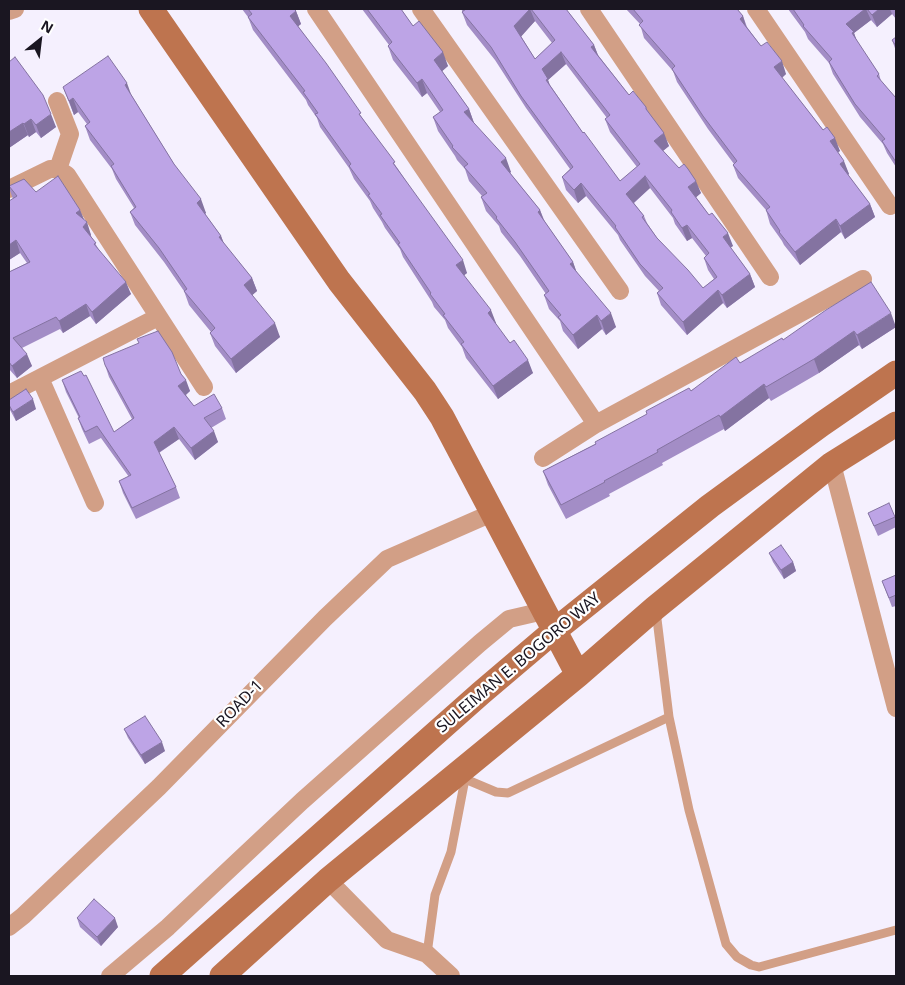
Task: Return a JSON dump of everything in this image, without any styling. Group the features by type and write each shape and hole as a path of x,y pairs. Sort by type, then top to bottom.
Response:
{"street":[{"path":"9,11 15,9"},
{"path":"150,9 339,281 425,391 442,417 578,675"},
{"path":"316,9 596,424"},
{"path":"421,9 620,291"},
{"path":"589,9 770,277"},
{"path":"756,9 890,206"},
{"path":"57,101 70,134 58,168"},
{"path":"9,189 50,168 58,168 67,175 204,388"},
{"path":"543,458 596,424 864,279"},
{"path":"9,394 158,316"},
{"name":"SULEIMAN E. BOGORO WAY","path":"162,976 481,693 550,622 822,424 896,373"},
{"path":"40,378 95,503"},
{"path":"222,976 328,880 460,777 656,608 832,464 896,424"},
{"path":"832,464 896,708"},
{"name":"ROAD-1","path":"9,927 23,916 159,787 387,559 492,513"},
{"path":"110,976 168,927 302,801 509,619 534,613 550,622"},
{"path":"328,880 387,940 427,954 451,976"}],"lane":[{"path":"656,608 669,717 691,820 726,944 737,958 759,967 896,930"},
{"path":"427,954 435,895 451,852 460,777 496,792 508,793 669,717"}],"building":[{"path":"248,9 294,9 296,11 290,16 326,63 361,113 359,114 395,162 393,163 463,260 456,265 491,310 488,313 510,343 514,340 528,360 493,386 461,344 464,342 443,315 445,314 430,294 398,244 400,243 380,215 382,214 368,195 370,194 349,166 351,164 315,114 318,113 303,92 305,91 248,17 252,14"},
{"path":"367,9 401,9 413,26 419,21 443,52 434,60 469,109 464,112 506,158 501,162 540,210 538,212 573,262 570,264 611,313 601,321 597,315 573,335 558,317 561,315 544,295 549,291 481,197 487,193 464,167 468,164 452,147 433,117 443,110 422,79 417,83 388,46 392,42"},
{"path":"466,9 530,9 514,26 535,59 555,40 531,9 566,9 594,45 591,47 629,95 633,91 646,107 664,133 654,141 679,168 684,164 688,169 696,181 688,187 709,215 712,213 728,233 723,237 750,274 722,295 718,290 683,322 657,293 663,288 640,264 616,226 581,183 574,190 562,177 573,167 521,96 491,47 462,12","holes":["561,52 610,115 605,119 640,164 620,181 546,80 548,79 542,69","645,176 672,210 671,212 682,228 687,225 709,253 704,258 717,277 703,288 657,238 642,217 644,216 626,194"]},
{"path":"633,9 737,9 743,16 740,19 761,46 767,42 782,61 774,67 823,130 827,127 835,138 830,141 844,161 840,164 870,204 840,226 836,219 795,252 779,232 766,210 770,207 733,165 737,161 703,116 672,69 675,66 639,25 643,21"},
{"path":"793,9 865,9 846,24 854,32 852,33 879,74 877,76 896,98 896,162 882,141 885,139 855,104 829,62 832,59 803,26"},
{"path":"867,9 879,9 872,15"},
{"path":"896,37 896,46 892,40"},
{"path":"108,56 127,83 125,85 174,164 201,199 197,203 221,236 219,237 252,278 244,285 275,323 231,359 210,333 215,328 184,291 187,289 159,248 130,212 136,207 111,166 114,164 85,126 90,122 73,98 69,101 63,87"},
{"path":"15,57 43,95 51,114 36,125 31,119 9,132 9,62"},
{"path":"58,176 80,210 76,213 87,222 83,227 96,243 94,244 126,282 92,312 86,304 59,321 56,317 13,338 27,354 12,366 9,362 9,272 30,262 16,240 9,245 9,201 17,196 9,186 24,179 36,192"},
{"path":"871,282 891,313 857,335 854,331 814,359 766,387 764,384 720,417 719,415 657,450 658,452 561,505 543,471 596,444 595,442 647,414 646,411 689,388 691,391 736,357 740,363 782,338 783,340"},
{"path":"158,331 172,352 181,374 186,380 178,386 194,406 214,394 222,408 204,418 214,431 191,448 174,427 154,442 176,487 132,508 119,481 131,475 97,426 85,432 62,380 81,371 84,376 86,375 114,432 134,418 103,358 139,343 137,339"},
{"path":"26,389 33,399 13,412 9,405 9,400"},
{"path":"889,503 895,517 874,526 868,513"},
{"path":"781,545 793,562 781,570 769,553"},
{"path":"896,575 896,595 889,598 882,581"},
{"path":"145,716 162,742 141,755 124,729"},
{"path":"94,899 115,918 97,937 77,918"}]}
